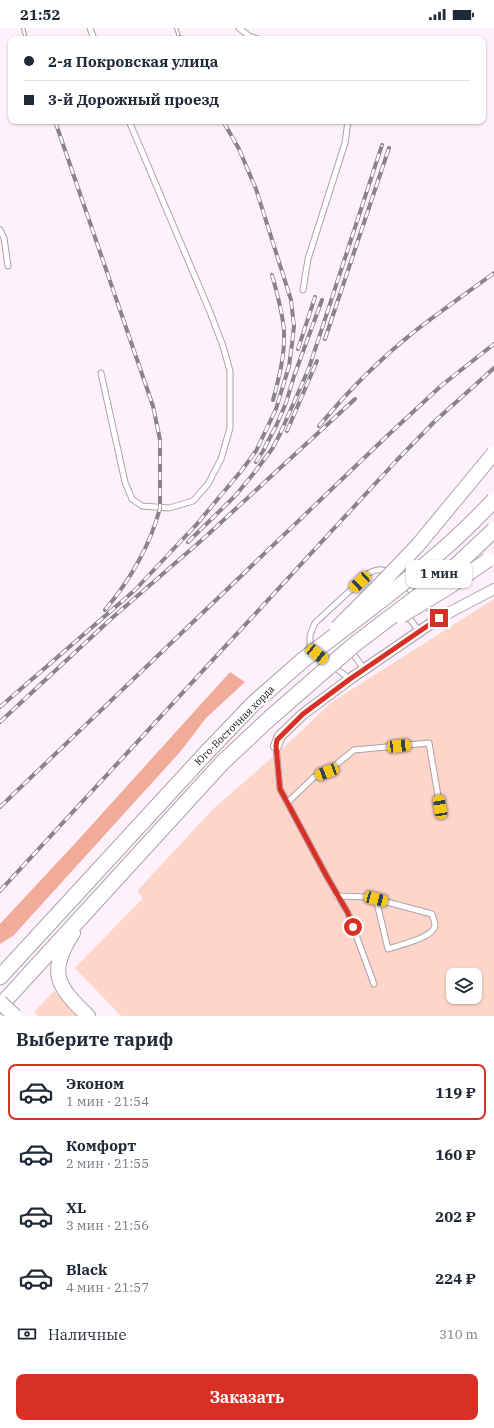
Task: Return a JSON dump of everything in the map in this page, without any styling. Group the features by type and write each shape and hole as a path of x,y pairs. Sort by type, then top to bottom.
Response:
{"main road":[{"path":"303,660 374,591 418,545 494,453"},
{"name":"Юго-Восточная хорда","path":"0,977 255,702 303,660 433,559 494,500"},
{"name":"Юго-Восточная хорда","path":"0,1006 223,762 270,718 355,644 446,575 494,530"},
{"path":"355,644 449,587 494,556"},
{"path":"87,910 63,948 59,961 58,975 66,993 88,1016"},
{"path":"0,1002 15,1016"}],"street":[{"path":"276,746 280,736 303,714 350,679 439,618 494,588"}],"lane":[{"path":"239,28 249,36"},
{"path":"100,373 125,482 132,499 142,506 169,508 193,501 208,484 221,459 230,428 230,371 223,346 210,312 130,124"},
{"path":"303,290 308,259 346,143 348,124"},
{"path":"0,230 4,238 8,266"},
{"path":"350,679 317,654 310,644 310,635 315,623 369,573 378,570 386,570 395,576 439,618"},
{"path":"364,669 348,646 401,607 420,632"},
{"path":"287,803 314,777 327,772 354,750 429,743 440,807"},
{"path":"276,746 280,789 348,913 374,984"},
{"path":"338,896 368,897 376,899 432,914 435,925 433,931 424,937 388,949 376,899"}],"shaded area":[{"path":"494,599 494,1016 121,1016 75,968 143,898 137,891 214,808 283,748 332,702"},
{"path":"230,672 245,682 206,718 180,752 13,936 0,944 0,924"},
{"path":"54,991 79,1016 38,1016 34,1012"}],"railway":[{"path":"23,28 25,36"},
{"path":"176,28 179,36"},
{"path":"56,124 153,406 160,440 160,508 156,522 145,549 131,575 105,610"},
{"path":"0,707 135,590 196,525 256,451 276,409 289,366 294,326 291,300 256,189 239,149 225,124"},
{"path":"188,542 235,496 272,449 280,434 309,368 382,145"},
{"path":"325,339 389,148"},
{"path":"319,426 352,388 389,353 415,331 494,273"},
{"path":"272,275 281,310 284,332 283,358 273,400"},
{"path":"298,349 315,297"},
{"path":"256,462 276,426 286,403 294,376 322,300"},
{"path":"0,807 386,437 442,385 494,344"},
{"path":"287,431 317,361"},
{"path":"0,891 397,460 435,421 494,368"},
{"path":"0,722 112,618 203,539 355,399"}],"route":[{"path":"353,927 348,913 280,789 276,746 277,740 303,714 350,679 439,618"}]}
